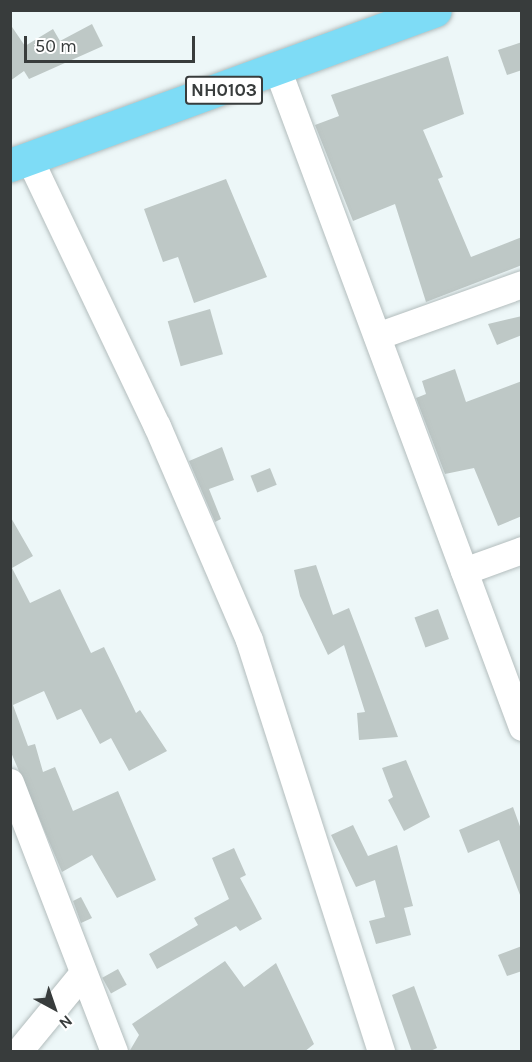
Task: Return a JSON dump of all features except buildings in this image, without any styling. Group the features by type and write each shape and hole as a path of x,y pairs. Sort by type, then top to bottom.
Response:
{"highway":[{"name":"NH0103","path":"20,162 278,71 435,10"}],"street":[{"path":"278,71 522,727"},
{"path":"20,162 157,426 249,640 381,1052"},
{"path":"377,336 522,284"},
{"path":"464,571 522,550"},
{"path":"10,782 114,1052"},
{"path":"18,1052 83,973"}]}
